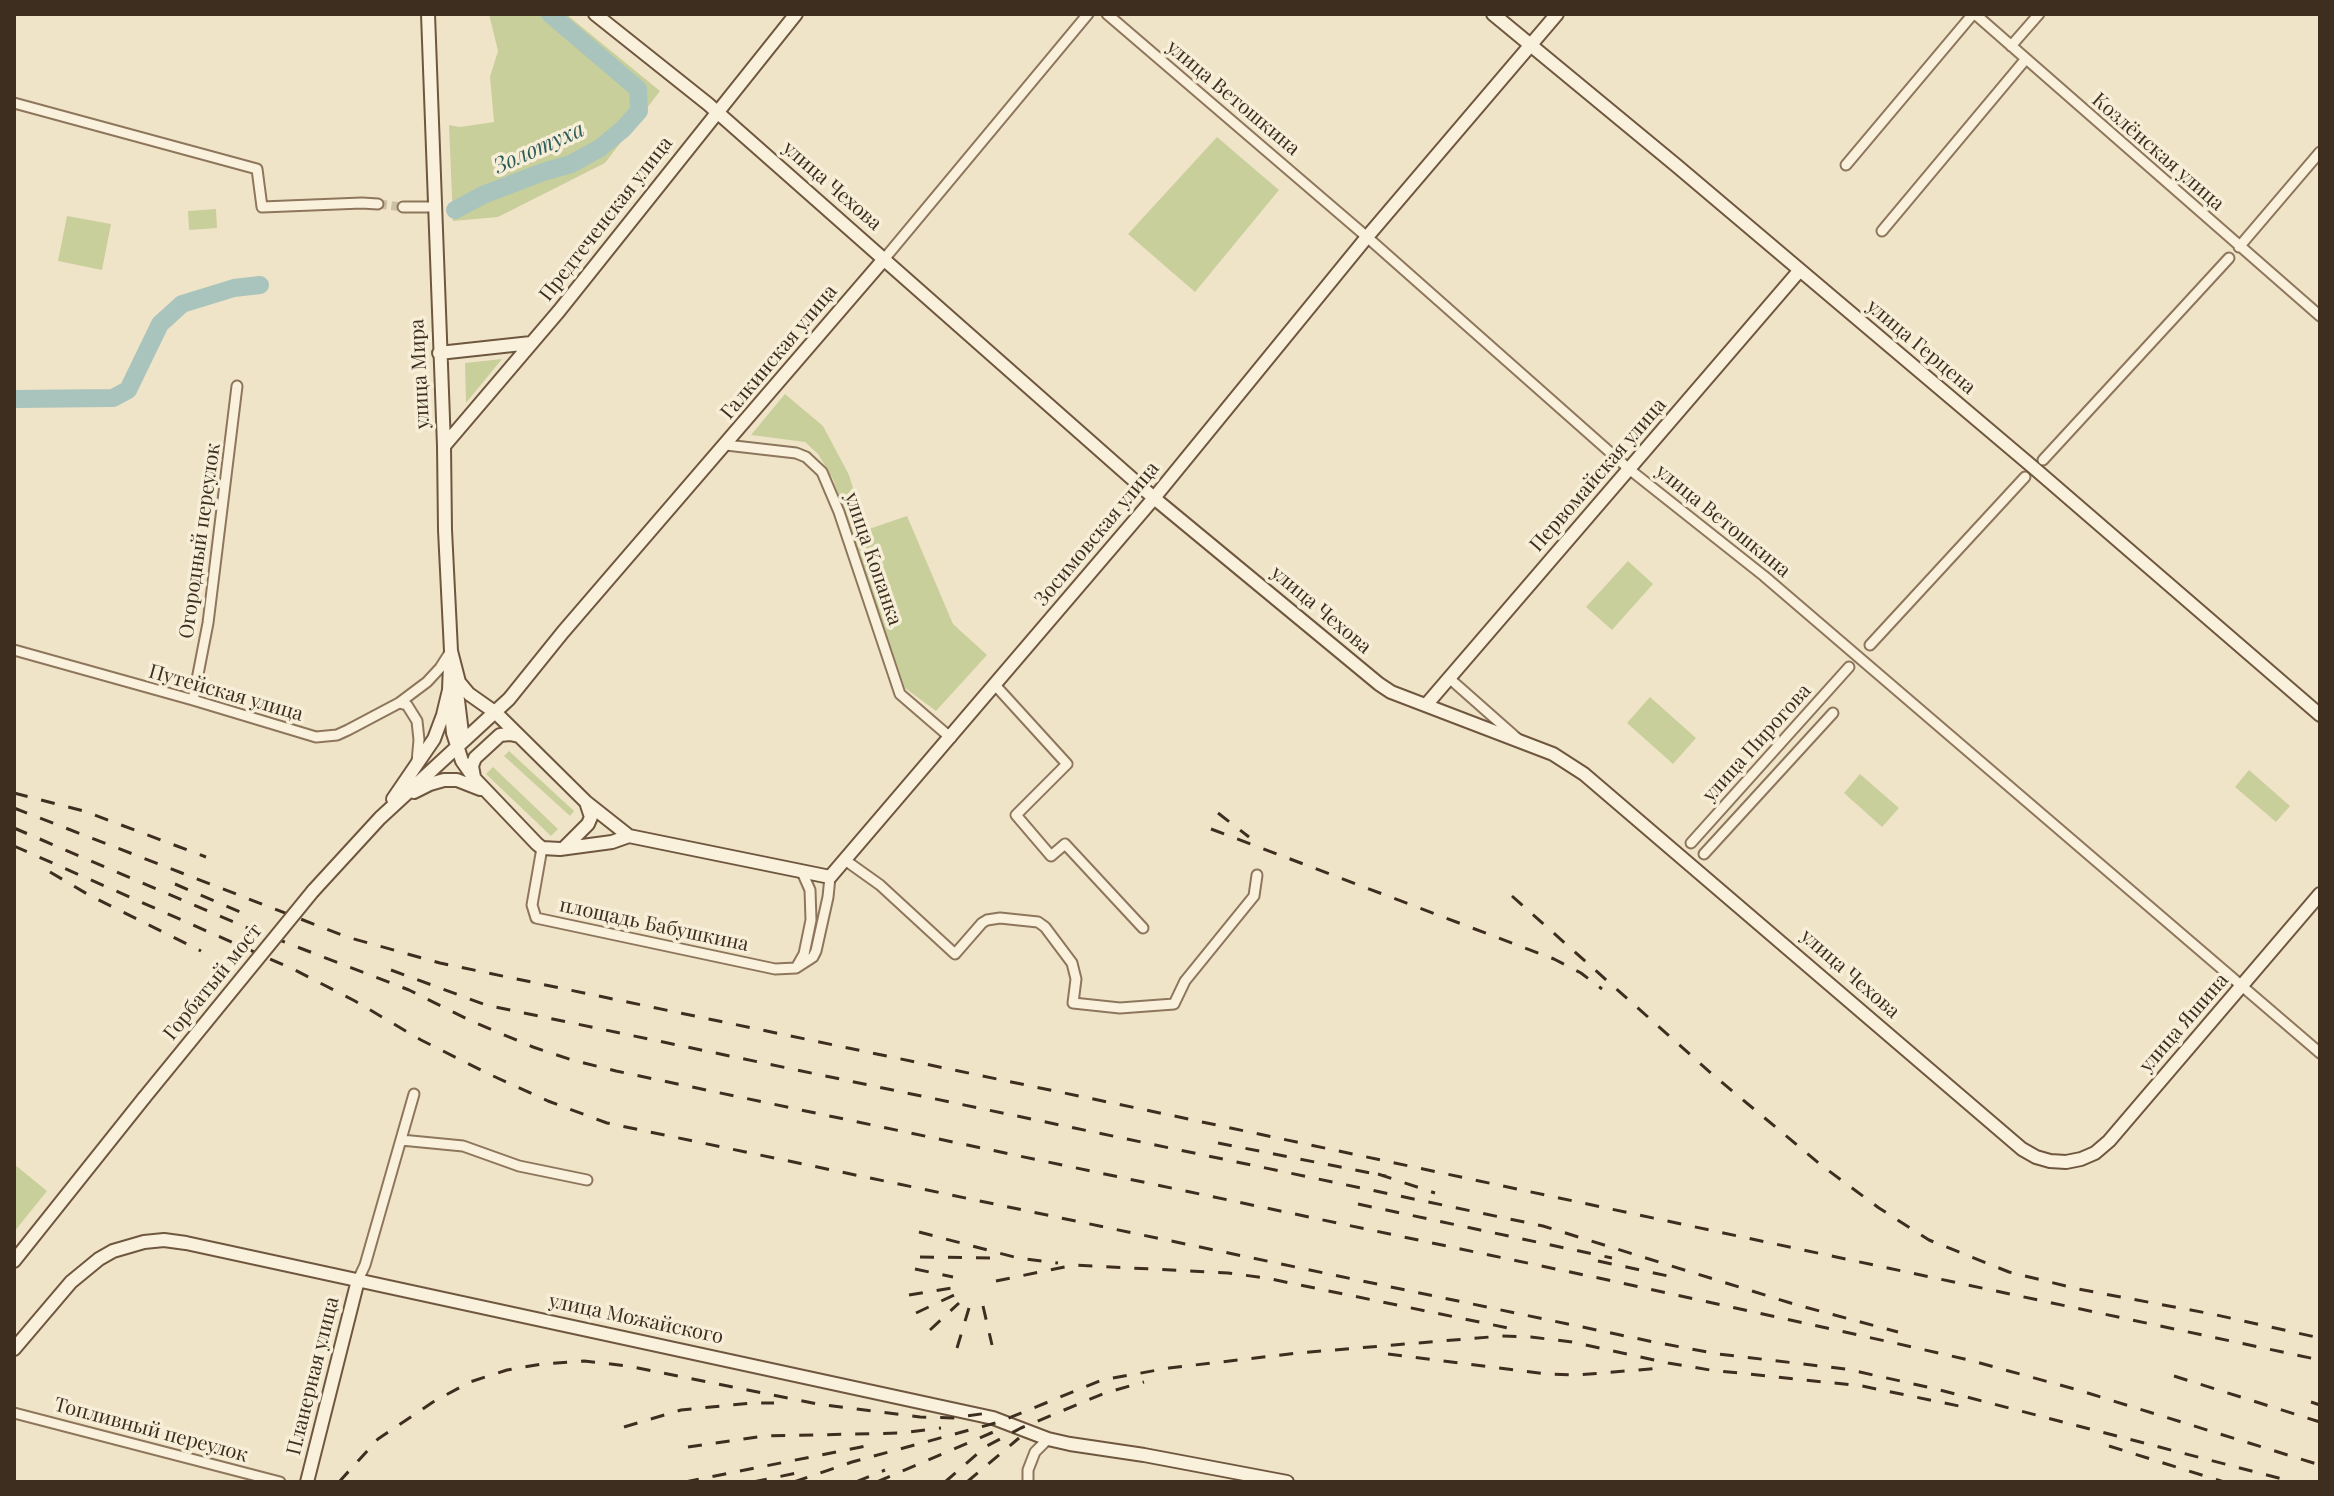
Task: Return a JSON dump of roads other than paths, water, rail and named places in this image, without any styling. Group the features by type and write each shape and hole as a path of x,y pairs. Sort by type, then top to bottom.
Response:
{"street":[{"name":"улица Мира","path":"428,14 451,651 459,682 469,694 496,713"},
{"name":"улица Чехова","path":"595,14 716,112 885,258 1154,498 1379,684 1391,692 1553,754 1584,774 2022,1149 2036,1157 2066,1162"},
{"name":"Предтеченская улица","path":"444,446 559,311 796,14"},
{"name":"Галкинская улица","path":"380,818 496,713 885,258 1088,14"},
{"name":"улица Ветошкина","path":"1107,14 1367,237 1629,469 1764,576 2320,1053"},
{"name":"улица Герцена","path":"1493,14 1800,270 2320,715"},
{"name":"Зосимовская улица","path":"830,877 1154,498 1367,237 1557,14"},
{"path":"2011,46 2039,14"},
{"path":"1846,165 1980,16"},
{"name":"Козлёнская улица","path":"1980,16 2025,60 2320,316"},
{"path":"1882,231 2025,60"},
{"path":"14,103 257,169 262,207 378,204"},
{"path":"2239,247 2320,152"},
{"path":"403,207 434,207"},
{"path":"2043,460 2229,258"},
{"name":"Первомайская улица","path":"1426,705 1800,270"},
{"path":"439,353 531,343"},
{"name":"Огородный переулок","path":"193,700 208,623 237,386"},
{"name":"улица Копанка","path":"726,445 796,453 806,457 822,472 839,512 900,694 951,738"},
{"path":"1870,645 2025,477"},
{"name":"Путейская улица","path":"14,650 316,737 337,735 399,703 427,682 451,651"},
{"path":"451,651 449,690 456,747 474,778 539,846 560,849 612,842 629,836"},
{"name":"улица Пирогова","path":"1691,843 1849,667"},
{"path":"455,670 462,733 456,747"},
{"path":"1449,678 1521,741"},
{"path":"995,685 1067,764 1016,815 1051,856 1065,844 1143,928"},
{"path":"380,818 434,739 449,690"},
{"path":"399,703 407,705 417,721 417,765"},
{"path":"496,713 586,802 629,836 830,877 816,951 808,962 796,968"},
{"name":"улица Пирогова","path":"1704,854 1833,713"},
{"path":"474,778 472,766 475,758 500,735 519,736"},
{"path":"380,818 418,789 444,780 470,783 489,794"},
{"path":"560,849 570,844 588,824 591,817 586,802"},
{"name":"Горбатый мост","path":"14,1261 313,891 380,818"},
{"name":"площадь Бабушкина","path":"539,846 532,905 536,918 775,969 796,968"},
{"path":"845,860 880,885 955,954 987,920 1000,918 1038,922 1072,963 1076,979 1073,1003 1120,1008 1174,1004 1185,981 1254,896 1257,875"},
{"path":"796,968 804,954 811,920 810,890 802,872"},
{"name":"улица Яшина","path":"2066,1162 2095,1153 2109,1141 2320,894"},
{"path":"358,1280 414,1094"},
{"path":"401,1140 463,1146 519,1166 587,1180"},
{"name":"улица Можайского","path":"14,1349 84,1270 113,1251 164,1240 993,1418 1048,1439 1287,1482"},
{"name":"Планерная улица","path":"307,1482 358,1280"},
{"name":"Топливный переулок","path":"14,1413 280,1482"},
{"path":"1028,1482 1031,1459 1048,1439"}],"waterway":[{"name":"Золотуха","path":"455,210 483,195 571,164 600,148 639,111 638,89 550,14"},
{"name":"Золотуха","path":"14,399 113,398 128,390 160,324 182,304 234,288 260,285"}],"tunnel":[{"path":"378,204 403,207"}],"railway":[{"path":"14,793 84,811 206,857"},
{"path":"14,808 347,937 440,963 2320,1360"},
{"path":"1218,813 1249,837"},
{"path":"14,828 248,928 409,990 533,1047 572,1060 1608,1280 1969,1360 2078,1390 2320,1465"},
{"path":"1211,829 1554,959 1581,973 1602,989"},
{"path":"14,846 295,970 491,1075 607,1123 1654,1342 1718,1354 1846,1369 1932,1388 2294,1482"},
{"path":"50,872 201,951"},
{"path":"175,884 245,914"},
{"path":"1512,896 1712,1074 1821,1165 1929,1240 2009,1272 2320,1338"},
{"path":"391,970 486,1005 1543,1226 1797,1305 1898,1332"},
{"path":"1218,1143 1386,1176"},
{"path":"1378,1174 1435,1193"},
{"path":"1358,1204 1612,1258"},
{"path":"919,1232 1018,1258 1058,1263"},
{"path":"920,1257 998,1258"},
{"path":"1598,1261 1673,1277"},
{"path":"996,1281 1074,1265 1228,1273 1266,1278 1513,1329"},
{"path":"915,1269 953,1277"},
{"path":"909,1295 952,1288"},
{"path":"916,1313 954,1295"},
{"path":"930,1330 959,1303"},
{"path":"983,1306 992,1345"},
{"path":"957,1348 969,1308"},
{"path":"794,1482 852,1462 999,1422 1102,1380 1169,1368 1298,1353 1502,1336 1572,1342 1710,1370 1862,1386 1959,1406"},
{"path":"1388,1354 1547,1374 1578,1375 1662,1368"},
{"path":"339,1482 378,1439 433,1402 470,1382 507,1370 542,1364 584,1361 628,1366 818,1404 920,1417 953,1418 995,1412"},
{"path":"2174,1376 2320,1422"},
{"path":"945,1482 985,1447 1021,1428 1105,1393 1144,1382"},
{"path":"2311,1402 2320,1405"},
{"path":"624,1427 681,1410 774,1403"},
{"path":"688,1447 765,1436 902,1433 941,1428"},
{"path":"877,1482 998,1430"},
{"path":"967,1482 1019,1438"},
{"path":"685,1482 876,1444"},
{"path":"2109,1446 2224,1482"},
{"path":"856,1482 885,1470"},
{"path":"753,1482 797,1473"}]}
